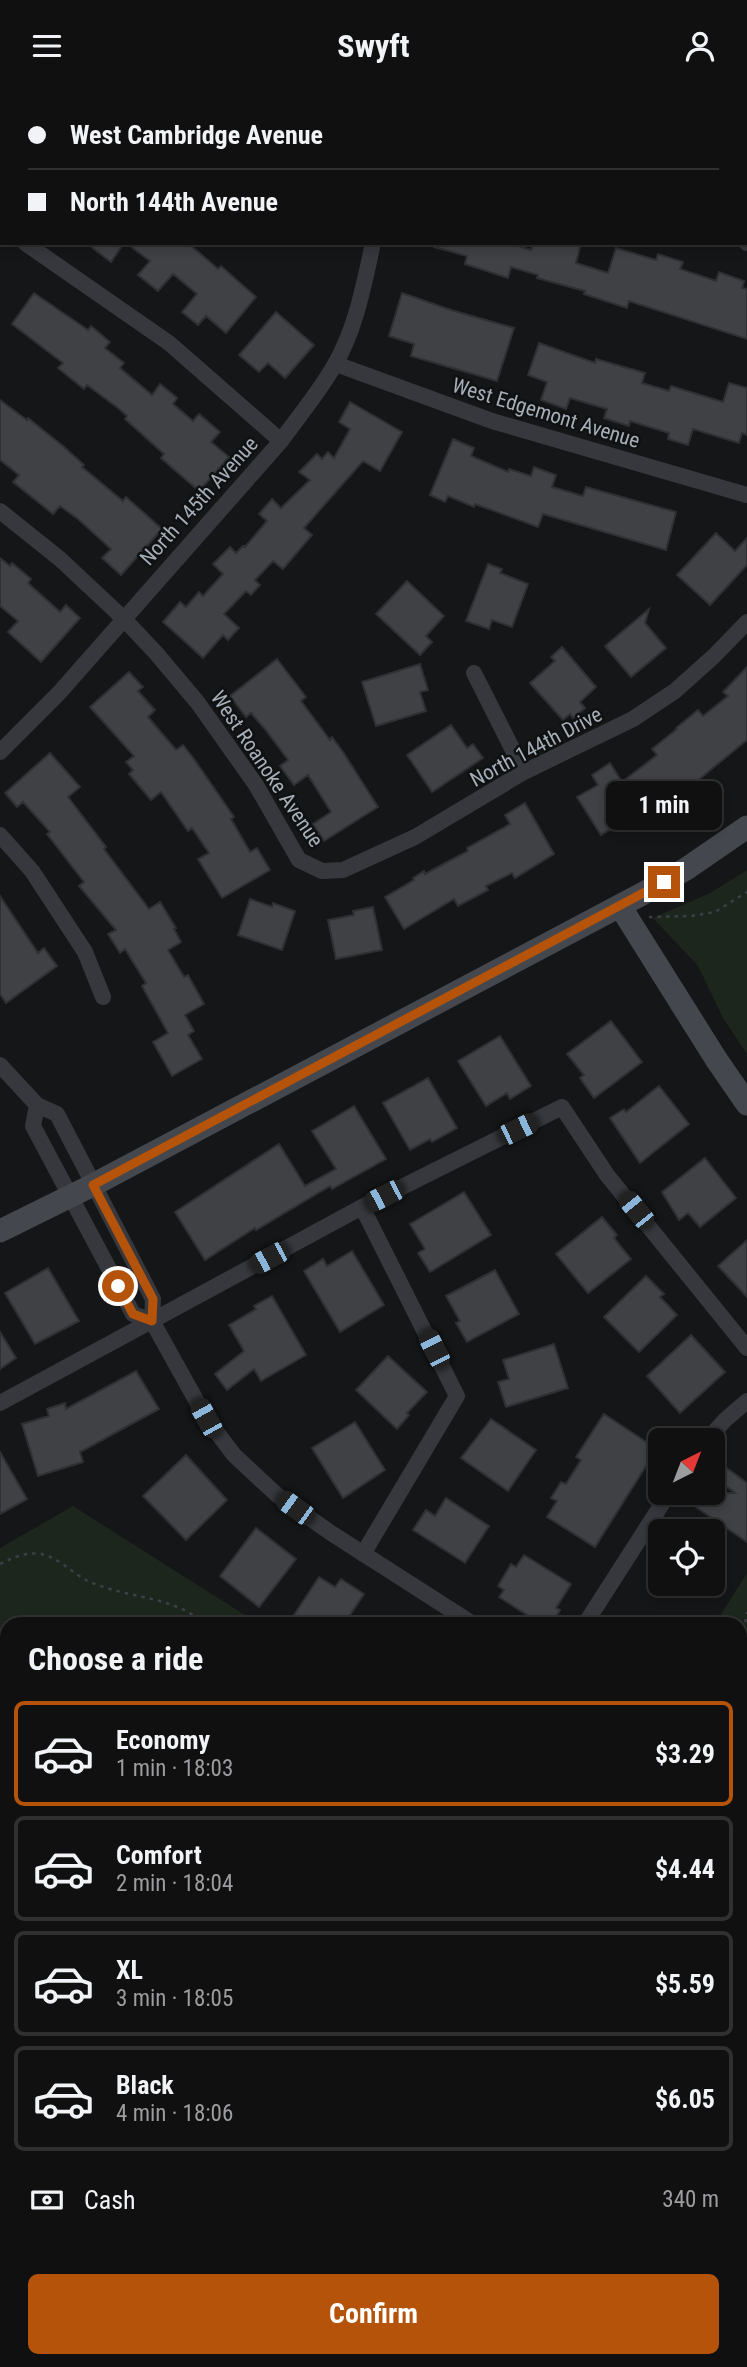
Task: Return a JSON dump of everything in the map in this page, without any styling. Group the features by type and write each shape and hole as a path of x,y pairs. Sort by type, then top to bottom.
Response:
{"main road":[{"path":"0,1231 93,1185 620,906 686,869 747,827"},
{"path":"620,906 747,1104"}],"street":[{"path":"28,245 169,343 281,441"},
{"name":"North 145th Avenue","path":"0,753 59,693 281,441 336,364 361,299 373,245"},
{"name":"West Edgemont Avenue","path":"336,364 492,421 747,495"},
{"name":"West Roanoke Avenue","path":"0,511 60,559 123,618 198,703 256,785 299,860 322,871"},
{"name":"North 144th Drive","path":"322,871 342,870 415,837 524,772 633,719 675,691 747,622"},
{"path":"474,673 524,772"},
{"path":"0,835 32,871 85,952 103,997"},
{"path":"0,1065 37,1105 57,1114 153,1299 152,1321 206,1418 234,1455 277,1495 462,1617"},
{"path":"37,1105 33,1126 133,1314 152,1321"},
{"path":"0,1403 362,1207 562,1107 607,1175 747,1348"},
{"path":"362,1207 457,1396 363,1554"},
{"path":"113,1276 135,1266"},
{"path":"718,1428 747,1401"},
{"path":"589,1617 661,1505"}],"path":[{"path":"620,906 653,918 691,916 715,912 747,892"},
{"path":"0,1564 26,1553 45,1555 88,1581 124,1594 175,1604 197,1617"}],"shaded area":[{"path":"747,870 747,1054 723,1018 698,966 653,918 710,893"},
{"path":"73,1506 248,1617 0,1617 0,1548"},
{"path":"747,1573 747,1617 719,1617"}],"building":[{"path":"89,245 123,245 111,262"},
{"path":"129,245 190,245 218,269 221,266 256,297 226,333 206,316 198,325 182,312 197,294 173,274 158,291 138,275 150,261"},
{"path":"515,245 531,250 532,245 580,245 576,263 608,273 616,248 656,260 658,254 683,262 680,269 716,281 719,272 744,281 742,288 747,289 747,339 629,301 627,308 511,267 508,278 465,264 467,256 434,247"},
{"path":"34,293 88,330 91,326 110,342 105,348 124,363 120,368 152,395 160,384 177,398 173,404 193,421 199,414 220,432 211,442 229,457 199,491 161,458 164,454 125,419 127,416 87,385 84,389 58,368 63,363 12,324"},
{"path":"402,293 514,328 497,381 411,356 414,344 389,336"},
{"path":"276,312 314,345 285,378 268,363 259,372 239,355"},
{"path":"539,343 595,363 596,359 645,373 642,383 669,391 671,386 723,402 729,383 747,388 747,435 742,433 739,443 693,429 688,445 668,439 669,433 630,421 629,426 604,418 607,409 570,398 566,409 541,400 547,382 528,375"},
{"path":"0,400 27,420 28,418 123,501 126,497 162,529 121,575 102,558 111,549 78,519 60,506 53,514 13,482 19,475 0,460"},
{"path":"350,402 402,432 380,471 363,461 304,528 312,535 283,569 273,561 255,580 260,585 251,595 246,591 224,614 239,628 228,640 223,635 203,658 163,622 180,602 186,607 199,592 203,596 223,574 213,564 230,547 236,553 245,547 267,521 259,514 272,499 281,508 310,480 299,472 317,454 322,459 328,452 334,458 350,429 339,422"},
{"path":"453,439 474,448 471,456 508,472 509,469 531,476 534,467 556,475 552,487 583,496 586,487 676,512 666,550 543,514 538,527 448,496 445,502 430,495"},
{"path":"716,533 735,551 747,538 747,565 710,605 677,575"},
{"path":"0,558 10,566 12,563 31,579 28,583 60,612 66,605 80,618 41,662 8,632 18,621 0,606"},
{"path":"488,564 502,569 500,573 528,584 512,627 492,620 489,629 466,621"},
{"path":"407,581 444,616 426,636 432,642 420,655 376,614"},
{"path":"649,609 645,623 666,648 631,677 605,646"},
{"path":"562,647 596,687 580,702 585,708 573,718 570,714 563,720 530,683 555,661 551,657"},
{"path":"277,659 306,697 301,701 330,740 332,737 343,752 378,807 324,841 313,824 331,812 308,775 294,785 280,766 288,760 251,713 246,717 230,696"},
{"path":"420,664 428,690 420,692 426,711 376,726 362,682"},
{"path":"747,667 747,740 697,781 701,785 687,796 682,790 628,825 625,820 601,835 577,797 598,785 592,775 610,763 622,782 657,755 652,749 698,710 703,716 728,696 723,692"},
{"path":"129,672 143,687 138,691 155,710 148,717 176,750 183,745 234,817 231,819 250,852 257,848 270,870 222,898 198,859 209,853 192,828 188,831 161,792 151,800 129,774 133,770 126,762 134,756 90,707"},
{"path":"451,725 467,748 473,744 483,758 432,792 407,755"},
{"path":"50,753 80,787 68,797 106,847 104,849 149,909 160,902 176,928 174,929 181,942 168,950 184,977 188,975 204,1004 185,1015 194,1031 188,1035 202,1059 172,1076 153,1042 168,1033 142,986 146,983 125,949 120,953 108,934 116,930 79,886 84,882 47,834 50,832 23,802 17,807 5,793"},
{"path":"525,803 554,854 515,878 512,873 486,886 488,890 458,906 454,899 404,929 385,897 424,871 425,874 468,851 467,848 510,824 505,815"},
{"path":"0,896 38,953 44,948 57,966 6,1003 0,994"},
{"path":"250,899 295,911 282,950 238,935"},
{"path":"373,907 382,950 336,959 328,920 354,915 353,911"},
{"path":"611,1021 642,1062 594,1098 580,1078 584,1075 567,1054"},
{"path":"500,1036 531,1086 510,1099 507,1093 486,1106 458,1061"},
{"path":"428,1078 457,1128 410,1150 383,1103"},
{"path":"659,1086 689,1124 640,1163 610,1118 624,1109 626,1112"},
{"path":"354,1106 386,1159 332,1189 330,1186 205,1260 175,1212 279,1144 305,1186 336,1169 312,1131"},
{"path":"705,1158 736,1198 700,1227 688,1213 679,1220 662,1192"},
{"path":"464,1192 491,1235 430,1272 418,1253 425,1249 410,1224"},
{"path":"602,1217 617,1235 614,1238 631,1259 588,1293 556,1254"},
{"path":"747,1240 747,1297 718,1266"},
{"path":"352,1251 384,1305 340,1332 304,1271 323,1259 327,1266"},
{"path":"48,1268 79,1321 35,1344 5,1293"},
{"path":"495,1270 519,1314 467,1342 456,1323 460,1321 446,1296"},
{"path":"646,1276 664,1294 660,1297 677,1315 639,1352 604,1317"},
{"path":"272,1296 306,1355 261,1381 254,1369 227,1390 215,1374 244,1351 229,1325"},
{"path":"0,1332 16,1358 0,1369"},
{"path":"691,1335 725,1372 680,1413 647,1376"},
{"path":"554,1344 568,1388 506,1407 498,1382 509,1379 503,1360"},
{"path":"388,1356 427,1392 407,1413 409,1415 397,1429 356,1390"},
{"path":"136,1371 159,1409 80,1452 83,1462 38,1476 22,1424 49,1416 47,1409 65,1403 66,1409"},
{"path":"604,1414 648,1443 648,1467 646,1466 595,1547 547,1517 557,1501 551,1498 561,1482 566,1484 581,1460 576,1457"},
{"path":"491,1419 536,1450 508,1491 461,1458"},
{"path":"355,1422 385,1470 343,1498 312,1448"},
{"path":"0,1452 27,1499 0,1514"},
{"path":"186,1455 227,1500 186,1540 143,1496"},
{"path":"725,1467 747,1483 747,1542 725,1527 725,1519 713,1519 693,1505 725,1505 725,1493 735,1493 725,1485"},
{"path":"446,1498 489,1526 465,1563 413,1530 426,1510 435,1516"},
{"path":"256,1528 296,1559 259,1607 220,1576"},
{"path":"524,1555 571,1584 556,1608 560,1610 556,1617 530,1617 499,1597 504,1590 498,1586 511,1564 516,1567"},
{"path":"319,1577 335,1587 341,1579 364,1594 349,1617 293,1617"}],"route":[{"path":"118,1286 133,1314 152,1321 153,1299 93,1185 664,882"}]}
